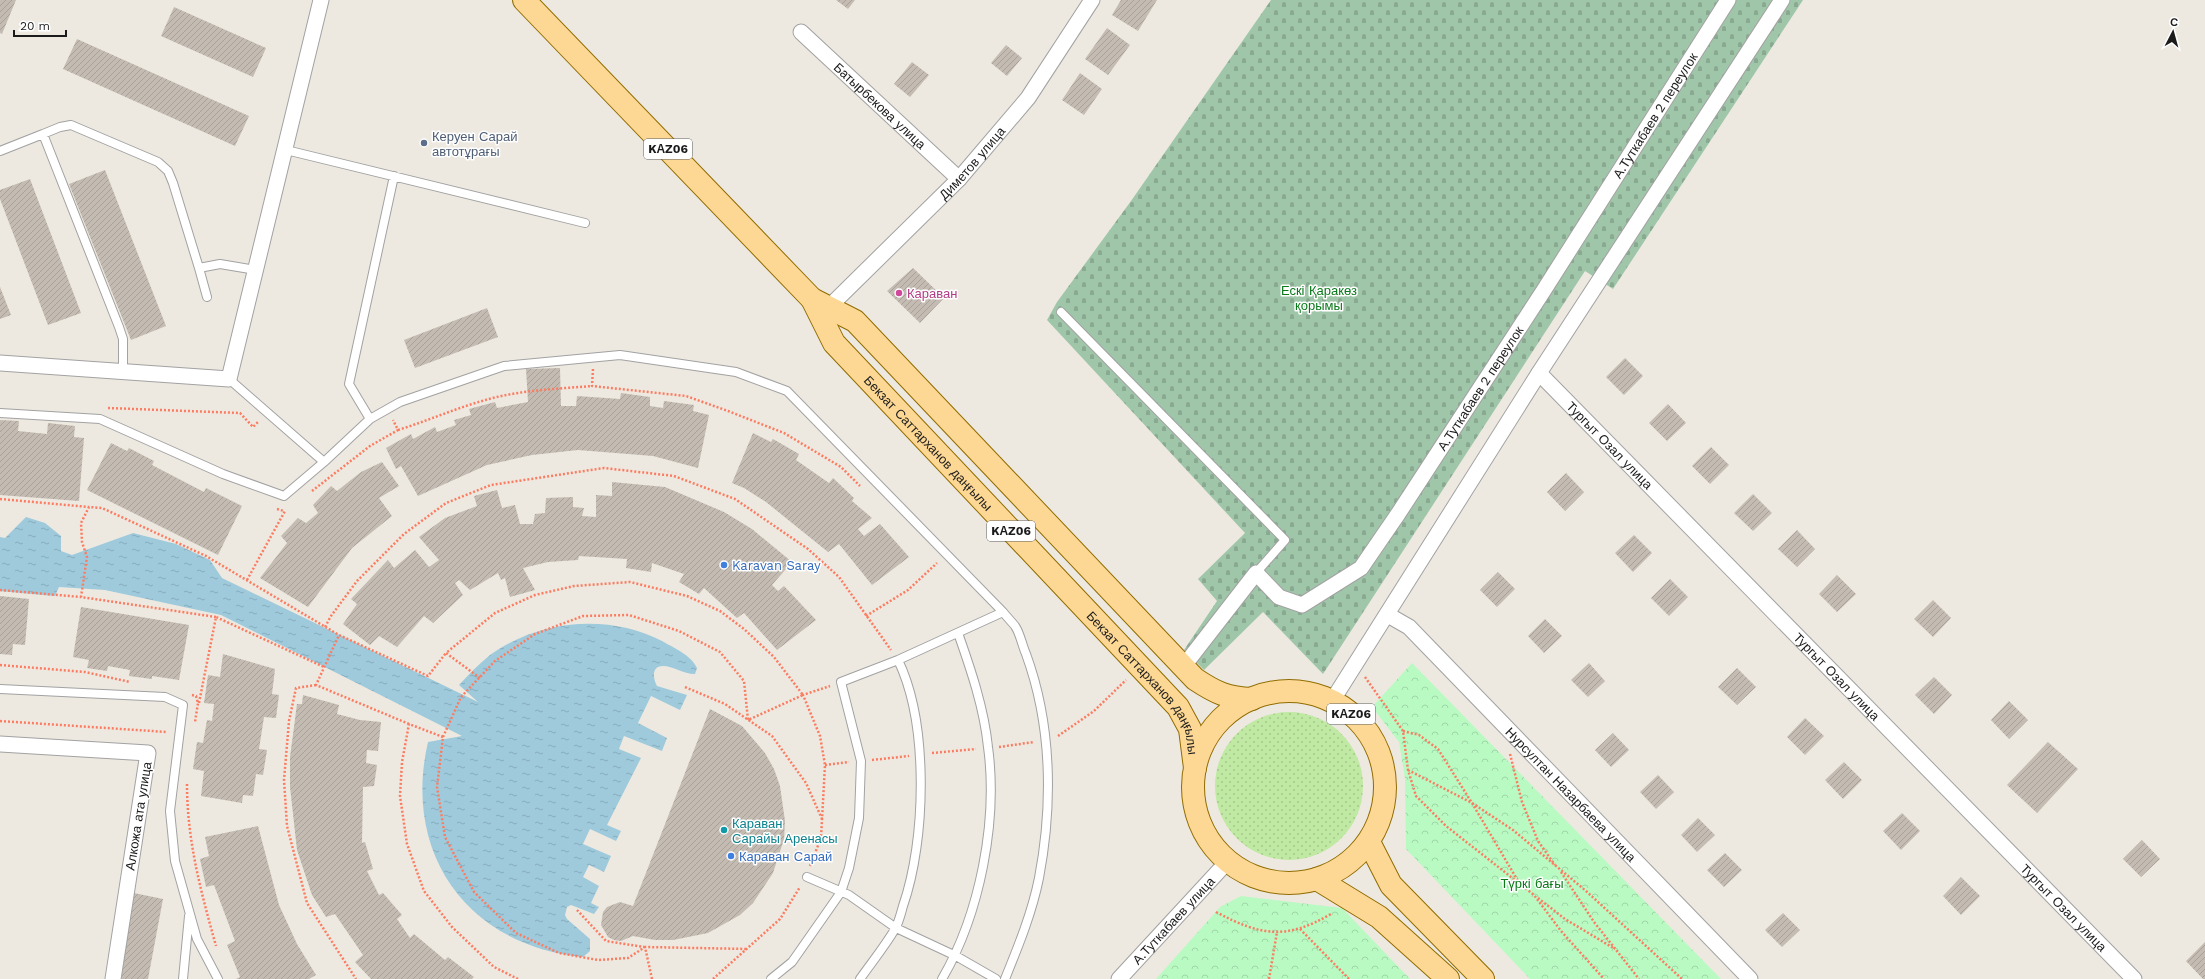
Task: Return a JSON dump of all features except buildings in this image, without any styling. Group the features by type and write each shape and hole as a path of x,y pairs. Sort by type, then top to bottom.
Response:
{"main road":[{"name":"Бекзат Саттарханов даңғылы","path":"524,0 821,303 855,322 1195,679 1214,691 1231,698 1252,699"},
{"name":"Бекзат Саттарханов даңғылы","path":"821,303 834,343 1178,707 1190,729 1195,768"},
{"name":"KАZ06","path":"1284,692 1300,692 1332,701 1346,710 1362,725 1377,748 1385,779 1383,807 1377,827 1369,842 1346,865 1317,879 1294,883 1270,881 1255,877 1228,861 1208,839 1196,812 1193,798 1195,768 1205,741 1213,728 1238,706 1252,699 1284,692"},
{"path":"1369,842 1391,885 1483,979"},
{"path":"1317,879 1379,917 1448,979"}],"street":[{"path":"0,363 229,379 286,150 321,0"},
{"name":"Диметов улица","path":"821,303 959,179 1028,98 1092,0"},
{"name":"А.Туткабаев 2 переулок","path":"1256,573 1279,597 1302,605 1360,568 1398,514 1544,290 1728,0"},
{"path":"1332,701 1388,615 1539,373 1782,0"},
{"name":"Батырбекова улица","path":"802,32 959,179"},
{"name":"Тургыт Озал улица","path":"1539,373 2134,979"},
{"path":"1183,666 1256,573"},
{"name":"Нурсултан Назарбаева улица","path":"1388,615 1409,627 1750,979"},
{"name":"Алкожа ата улица","path":"0,744 148,753 113,979"},
{"name":"А.Туткабаев улица","path":"1119,979 1228,861"}],"lane":[{"path":"0,151 60,127 71,126 158,162 168,171 173,183 207,297"},
{"path":"43,134 119,327 123,339 123,372"},
{"path":"286,150 585,223"},
{"path":"370,419 349,384 394,176"},
{"path":"199,268 220,264 256,270"},
{"path":"1061,312 1285,540 1256,573"},
{"path":"0,413 100,419 223,474 284,496 324,462 370,419 400,402 504,366 620,355 736,372 787,391 1016,627 1034,677 1043,716 1048,766 1048,799 1039,879 1022,938 1005,979"},
{"path":"229,379 324,462"},
{"path":"771,979 792,962 840,892 849,868 860,818 861,761 841,682 898,660 1003,612"},
{"path":"942,979 956,956 972,908 982,866 990,799 989,748 981,706 958,633"},
{"path":"860,979 896,928 908,891 916,857 920,824 919,754 906,675 898,660"},
{"path":"0,689 165,697 183,705 178,733 170,810 175,861 197,939 218,979"},
{"path":"806,877 849,896 896,928 956,956 996,979"},
{"path":"183,979 190,911"}],"path":[{"path":"592,386 594,358"},
{"path":"308,494 370,446 398,430 429,421 482,401 518,393 592,386 686,396 728,410 784,432 841,467 862,489"},
{"path":"100,408 240,413 253,426 268,414"},
{"path":"387,410 398,430"},
{"path":"325,627 331,616 357,581 404,534 446,502 491,485 604,468 674,476 735,498 808,549 839,577 898,660"},
{"path":"0,499 102,508 206,556 338,635 428,676 446,653 495,613 535,595 574,586 630,582 687,596 720,611 744,629 774,657 803,696 820,736 825,765 823,819 820,838 806,877 780,919 749,949 714,979"},
{"path":"270,506 284,512"},
{"path":"81,597 87,557 82,542 81,523 89,507"},
{"path":"247,580 284,512 290,507"},
{"path":"866,616 908,590 937,564 932,558"},
{"path":"0,590 81,597 216,617 324,667"},
{"path":"645,947 628,958 598,960 560,953 516,933 474,892 445,837 437,787 443,737 461,697 495,661 535,634 583,616 629,616 679,631 720,652 744,681 748,720"},
{"path":"198,703 216,617"},
{"path":"316,685 338,635"},
{"path":"446,653 480,678"},
{"path":"1356,664 1402,731 1408,770 1416,796 1446,826 1565,919 1616,950"},
{"path":"825,765 1053,740 1094,711 1139,666"},
{"path":"748,720 803,696 841,682"},
{"path":"356,979 307,903 287,826 284,780 289,721 296,688 316,685 443,737"},
{"path":"685,687 725,704 772,736 806,783 823,819"},
{"path":"0,722 178,733"},
{"path":"409,724 402,762 400,796 407,844 424,891 452,927 494,968 518,979"},
{"path":"1402,731 1419,735 1438,749 1519,882"},
{"path":"1511,732 1510,760 1522,802 1538,841 1638,979"},
{"path":"1408,770 1472,803 1514,830 1682,979"},
{"path":"1534,895 1561,931 1604,979"},
{"path":"578,910 606,941 645,947 749,949"},
{"path":"1216,912 1242,926 1268,933 1312,925 1331,914"},
{"path":"1300,928 1349,979"},
{"path":"1269,979 1277,932"},
{"path":"645,947 652,979"}],"green space":[{"name":"Ескі Қаракөз қорымы","path":"1271,0 1803,0 1613,289 1585,271 1323,674 1263,612 1204,670 1184,650 1217,601 1198,579 1245,533 1047,320 1057,302 1131,201"},
{"name":"Түркі бағы","path":"1412,663 1721,979 1530,979 1406,849 1405,779 1399,742 1372,707"},
{"path":"1289,712 1303,714 1324,721 1336,729 1346,739 1357,758 1363,786 1361,800 1354,821 1346,833 1336,843 1317,854 1289,860 1275,858 1254,851 1242,843 1232,833 1221,814 1215,786 1217,772 1224,751 1232,739 1242,729 1261,718"},
{"path":"1241,896 1342,908 1410,979 1156,979 1220,907"}],"water":[{"path":"26,517 45,523 61,536 61,551 72,555 133,533 176,544 210,560 222,578 478,702 459,685 470,673 490,655 509,643 530,634 552,628 574,624 620,626 641,632 662,641 691,659 697,668 695,674 686,673 671,667 663,666 656,668 654,673 657,686 687,695 680,710 651,696 638,723 667,738 662,751 624,736 619,749 641,758 607,825 621,831 616,841 590,829 583,844 611,856 604,872 589,865 583,877 599,886 591,903 599,907 594,914 571,905 567,907 565,915 567,919 590,939 590,951 583,957 542,949 507,935 477,914 453,887 435,856 425,821 422,783 428,742 462,736 221,615 105,590 59,587 55,596 0,591 0,537 5,538"}],"place":[{"name":"Керуен Сарай автотұрағы","path":"424,143"},
{"name":"Караван","path":"899,293"},
{"name":"Karavan Saray","path":"724,565"},
{"name":"Караван Сарайы Аренасы","path":"724,830"},
{"name":"Караван Сарай","path":"731,856"}]}
